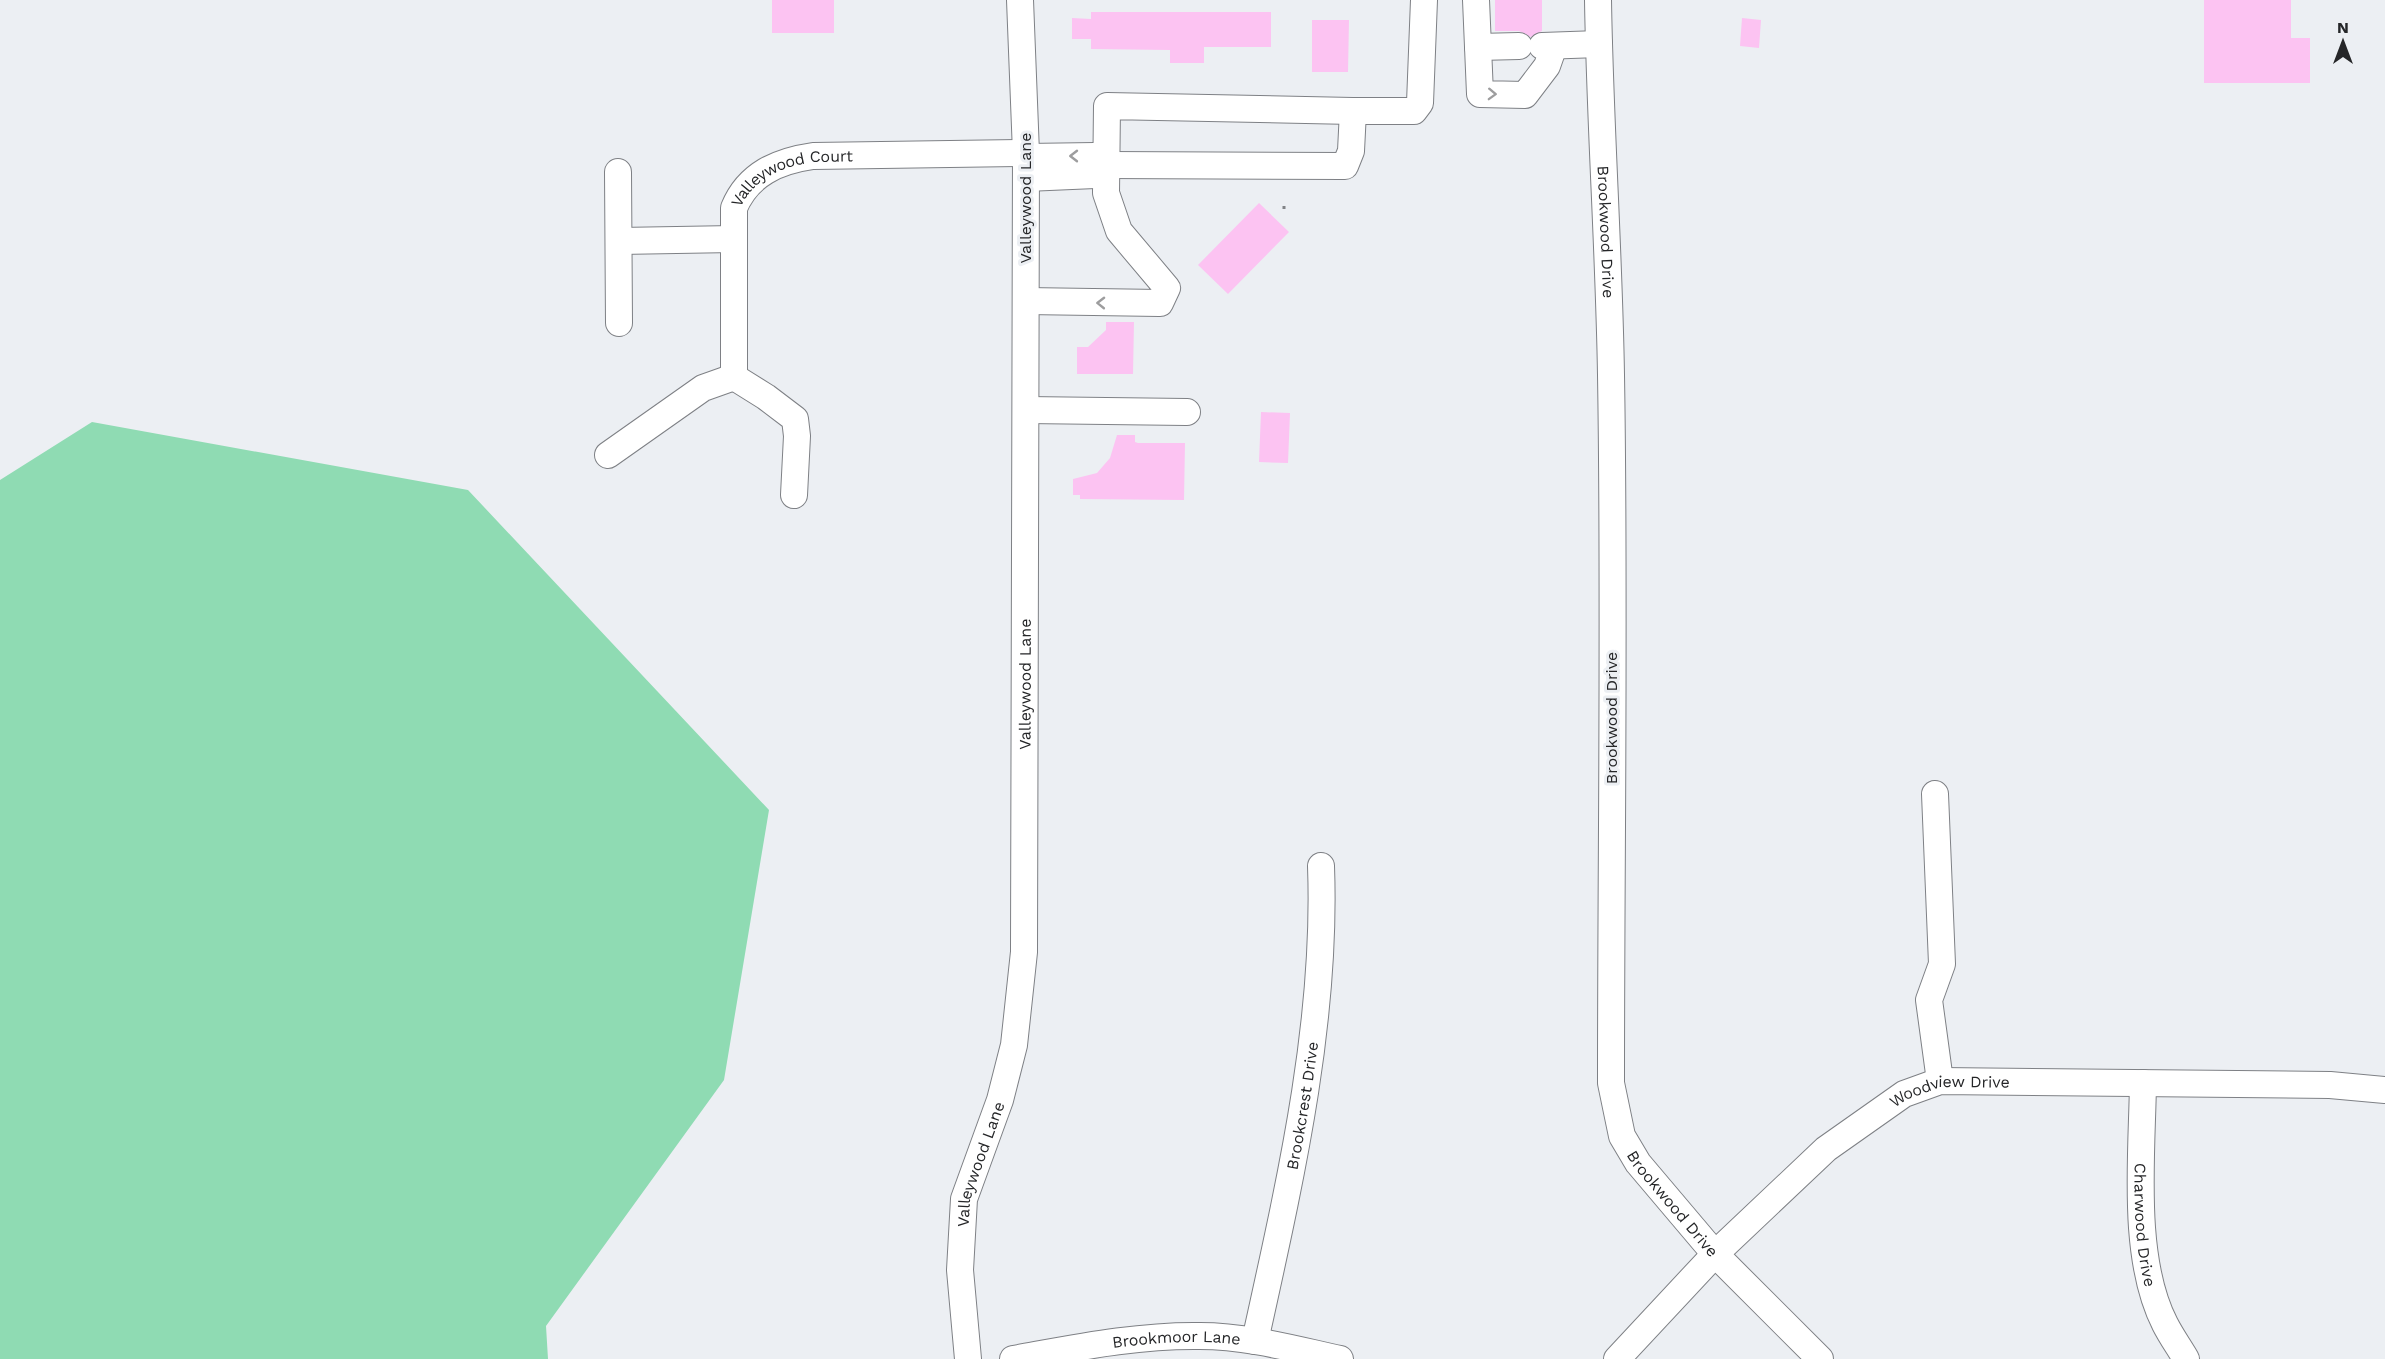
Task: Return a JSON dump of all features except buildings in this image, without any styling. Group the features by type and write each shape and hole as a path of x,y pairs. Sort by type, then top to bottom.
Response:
{"street":[{"name":"Valleywood Lane","path":"968,1359 960,1270 964,1199 1000,1100 1014,1045 1024,952 1026,162 1020,0"},
{"path":"1026,301 1160,303 1167,288 1119,231 1106,193 1107,106 1414,111 1420,103 1424,0"},
{"path":"1476,0 1480,94 1525,95 1547,66 1538,46"},
{"name":"Brookwood Drive","path":"1598,0 1611,377 1611,1083 1622,1136 1638,1163 1715,1254 1820,1359"},
{"path":"1478,47 1599,44"},
{"name":"Valleywood Court","path":"734,377 734,208 739,195 769,168 788,160 813,156 1026,162 1095,156 1107,165 1345,166 1351,151 1353,111"},
{"path":"618,172 619,323"},
{"path":"619,241 734,239"},
{"path":"608,455 703,388 734,377 766,396 795,419 797,436 794,495"},
{"path":"1026,410 1187,412"},
{"path":"1935,794 1942,964 1929,1000 1940,1081"},
{"name":"Brookcrest Drive","path":"1255,1341 1282,1216 1310,1053 1323,920 1321,866"},
{"name":"Woodview Drive","path":"1617,1359 1715,1254 1827,1149 1854,1126 1904,1094 1940,1081 2330,1085 2385,1090"},
{"name":"Charwood Drive","path":"2143,1083 2141,1191 2144,1251 2164,1322 2186,1359"},
{"name":"Brookmoor Lane","path":"1013,1359 1129,1340 1201,1336 1255,1341 1340,1359"}],"green space":[{"path":"92,422 468,490 769,810 724,1080 546,1326 548,1359 0,1359 0,480"}]}
